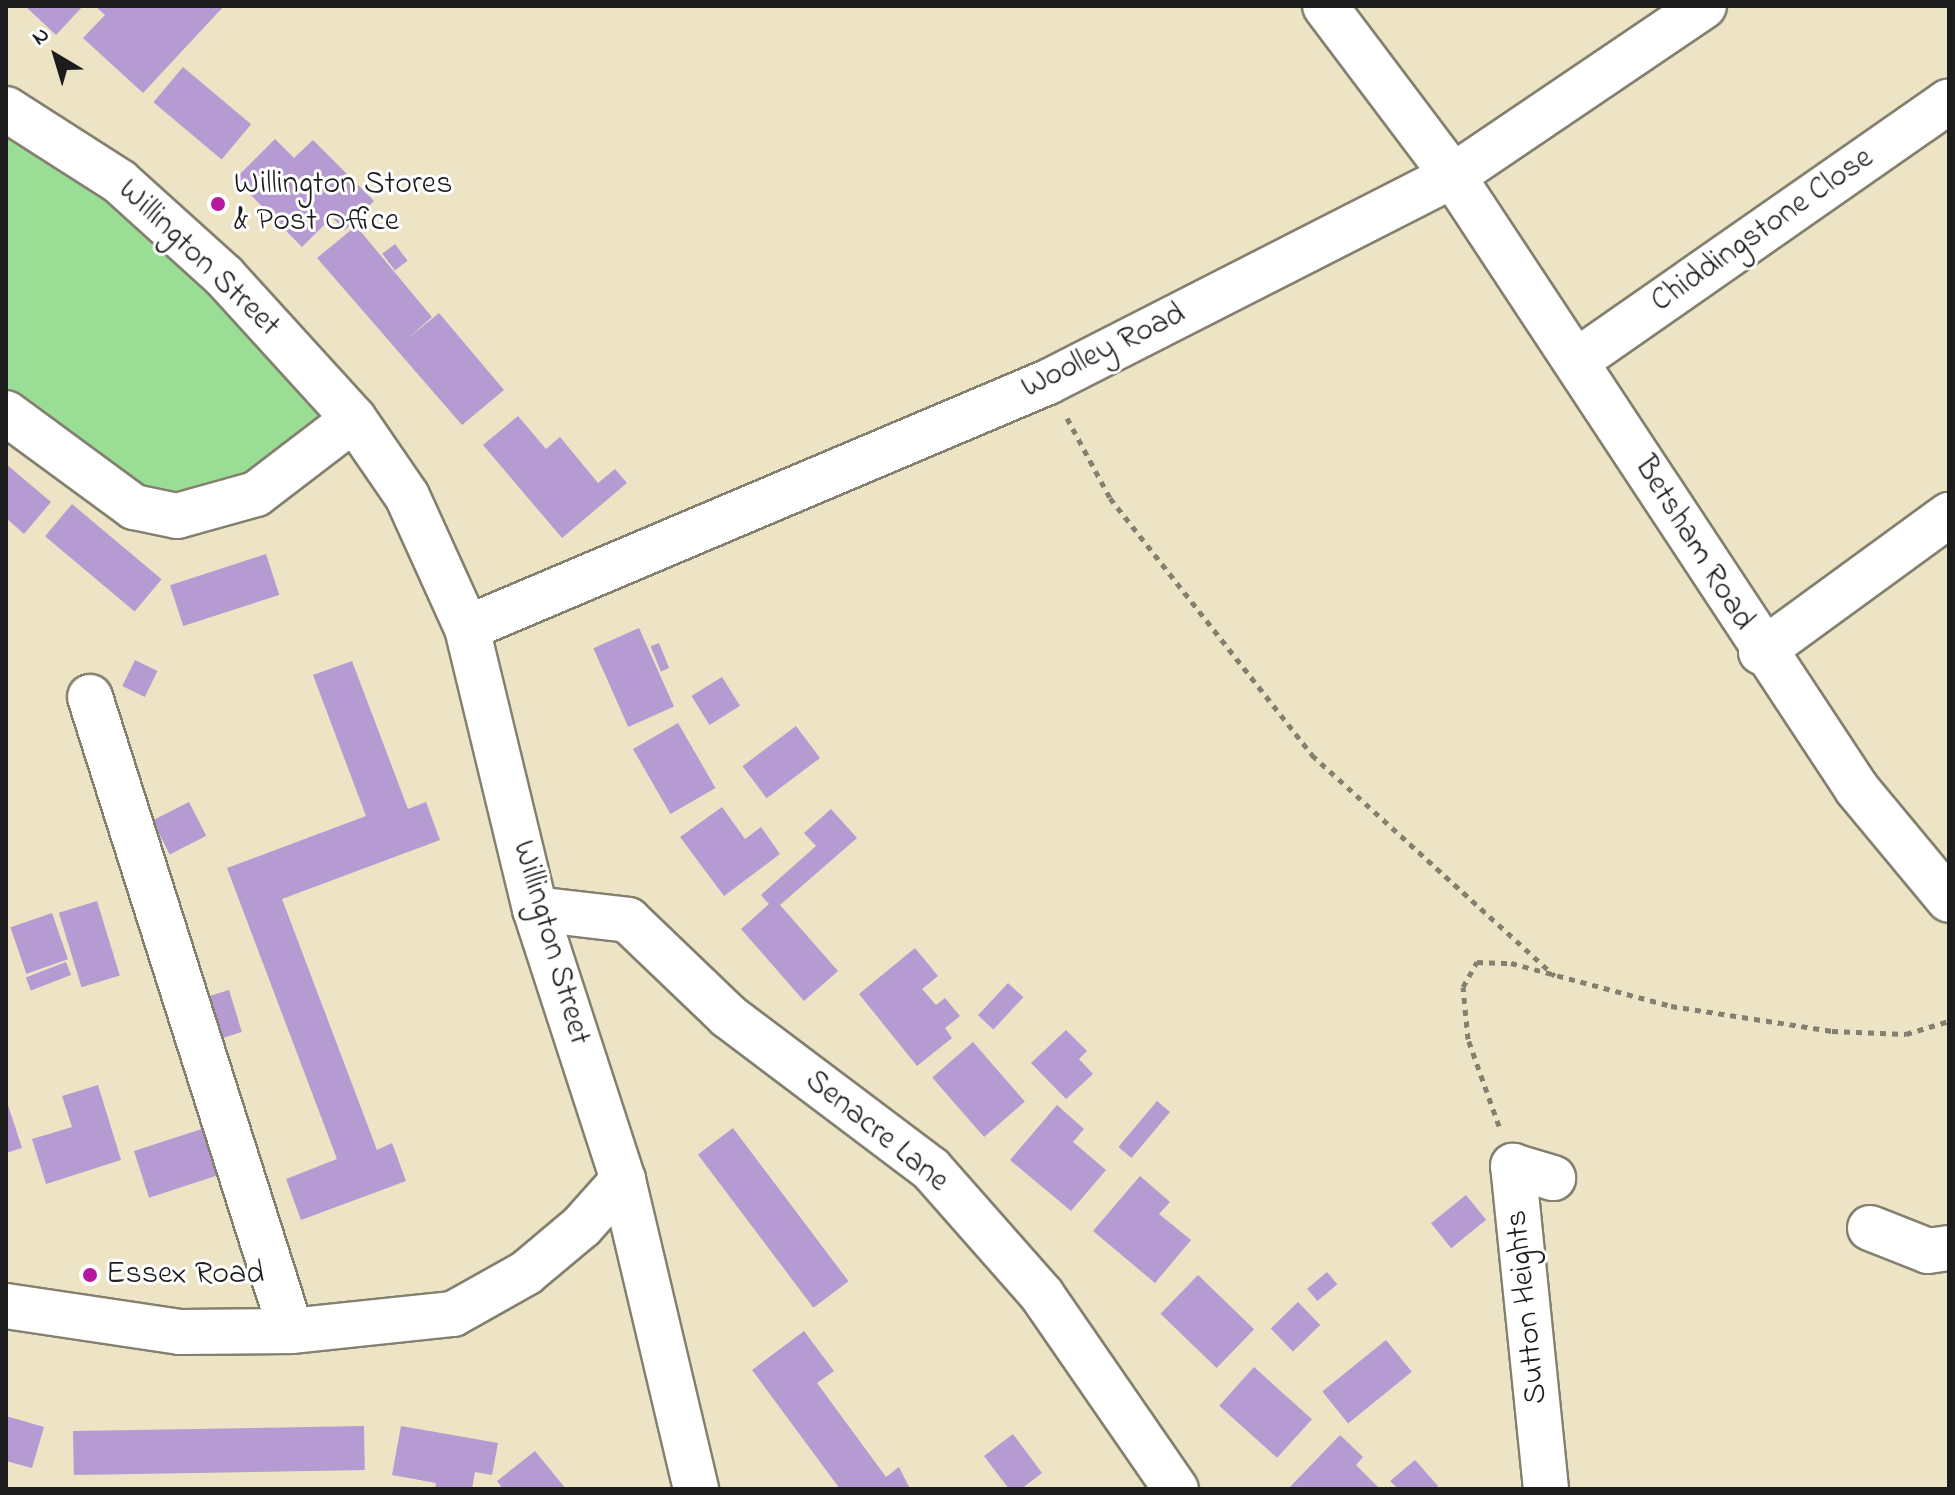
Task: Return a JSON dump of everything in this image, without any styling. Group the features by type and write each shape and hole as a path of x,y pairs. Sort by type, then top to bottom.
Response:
{"street":[{"name":"Betsham Road","path":"1325,6 1453,176 1578,360 1761,652 1857,789 1949,900"},
{"name":"Woolley Road","path":"467,628 1048,382 1453,176 1704,6"},
{"name":"Chiddingstone Close","path":"1578,360 1949,101"},
{"name":"Willington Street","path":"12,123 120,182 224,276 354,419 407,496 467,628 535,909 623,1180 696,1489"},
{"path":"6,413 134,507 177,516 256,494 354,419"},
{"path":"1761,652 1949,515"},
{"path":"90,697 291,1331"},
{"name":"Senacre Lane","path":"535,909 628,920 728,1016 931,1169 1042,1295 1176,1489"},
{"name":"Sutton Heights","path":"1533,1172 1546,1489"},
{"path":"6,1306 180,1332 291,1331 453,1314 526,1273 582,1226 623,1180"},
{"path":"1870,1228 1928,1251 1949,1248"}],"path":[{"path":"1048,382 1110,498 1312,755 1555,976"},
{"path":"1533,1172 1468,1039 1463,987 1477,962 1511,963 1671,1006 1832,1031 1906,1034 1949,1021"}],"green space":[{"path":"24,120 354,419 177,516 6,413 6,139"}],"building":[{"path":"25,6 83,6 56,35"},
{"path":"95,6 224,6 143,93 83,38 105,15"},
{"path":"183,67 251,124 222,159 153,102"},
{"path":"275,139 294,158 313,140 374,201 345,230 332,217 302,247 235,179"},
{"path":"356,226 432,317 406,340 439,313 504,390 462,425 317,258"},
{"path":"395,244 408,261 395,270 382,254"},
{"path":"518,416 546,449 560,437 598,483 615,469 627,483 562,538 483,445"},
{"path":"6,464 51,502 24,534 6,518"},
{"path":"72,504 162,579 135,611 45,536"},
{"path":"266,554 279,595 183,626 170,585"},
{"path":"639,628 674,707 628,727 593,648"},
{"path":"659,643 669,668 661,671 651,646"},
{"path":"135,660 157,671 145,697 122,686"},
{"path":"352,661 408,809 426,802 440,840 282,899 377,1150 392,1143 406,1181 301,1220 286,1179 337,1159 227,868 366,816 313,675"},
{"path":"722,677 740,706 709,725 691,696"},
{"path":"678,723 716,788 670,814 633,749"},
{"path":"796,726 820,758 767,798 742,766"},
{"path":"189,802 206,836 170,854 152,821"},
{"path":"722,807 745,839 761,827 780,854 724,896 680,837"},
{"path":"831,809 857,838 780,905 838,971 804,1001 741,929 769,904 761,895 816,846 804,833"},
{"path":"97,901 120,976 82,987 59,913"},
{"path":"52,913 68,959 26,974 10,927"},
{"path":"915,948 938,976 922,989 936,1005 945,998 960,1016 945,1028 952,1038 917,1066 859,994"},
{"path":"66,962 71,975 31,990 26,977"},
{"path":"1008,983 1023,997 993,1030 978,1015"},
{"path":"229,990 242,1032 217,1040 204,998"},
{"path":"1066,1030 1087,1051 1079,1059 1093,1074 1066,1099 1031,1063"},
{"path":"973,1042 1025,1102 984,1137 932,1077"},
{"path":"98,1085 121,1160 46,1184 32,1139 72,1127 62,1096"},
{"path":"6,1099 22,1148 6,1153"},
{"path":"1157,1101 1170,1112 1131,1158 1118,1147"},
{"path":"1057,1105 1084,1129 1073,1142 1106,1170 1071,1211 1010,1160"},
{"path":"211,1126 226,1173 149,1198 134,1151"},
{"path":"733,1128 849,1281 813,1308 698,1154"},
{"path":"1140,1176 1170,1202 1159,1214 1191,1240 1155,1283 1093,1231"},
{"path":"1466,1195 1486,1220 1451,1248 1431,1223"},
{"path":"1327,1272 1337,1284 1317,1301 1307,1289"},
{"path":"1198,1275 1254,1329 1217,1368 1160,1314"},
{"path":"1298,1302 1320,1325 1293,1351 1271,1328"},
{"path":"804,1331 834,1371 817,1383 886,1477 899,1467 910,1489 840,1489 752,1370"},
{"path":"1386,1340 1412,1372 1348,1423 1322,1392"},
{"path":"1254,1367 1312,1419 1277,1458 1219,1406"},
{"path":"6,1416 44,1427 32,1468 6,1461"},
{"path":"364,1426 365,1470 74,1475 73,1431"},
{"path":"401,1426 498,1443 492,1475 475,1472 472,1489 435,1489 436,1483 392,1475"},
{"path":"1013,1434 1042,1473 1021,1489 1009,1489 984,1456"},
{"path":"1340,1435 1363,1457 1356,1465 1380,1489 1288,1489"},
{"path":"535,1451 566,1489 503,1489 497,1481"},
{"path":"1415,1460 1438,1486 1435,1489 1398,1489 1390,1481"}],"place":[{"name":"Willington Stores & Post Office","path":"218,204"},
{"name":"Essex Road","path":"90,1275"}]}
